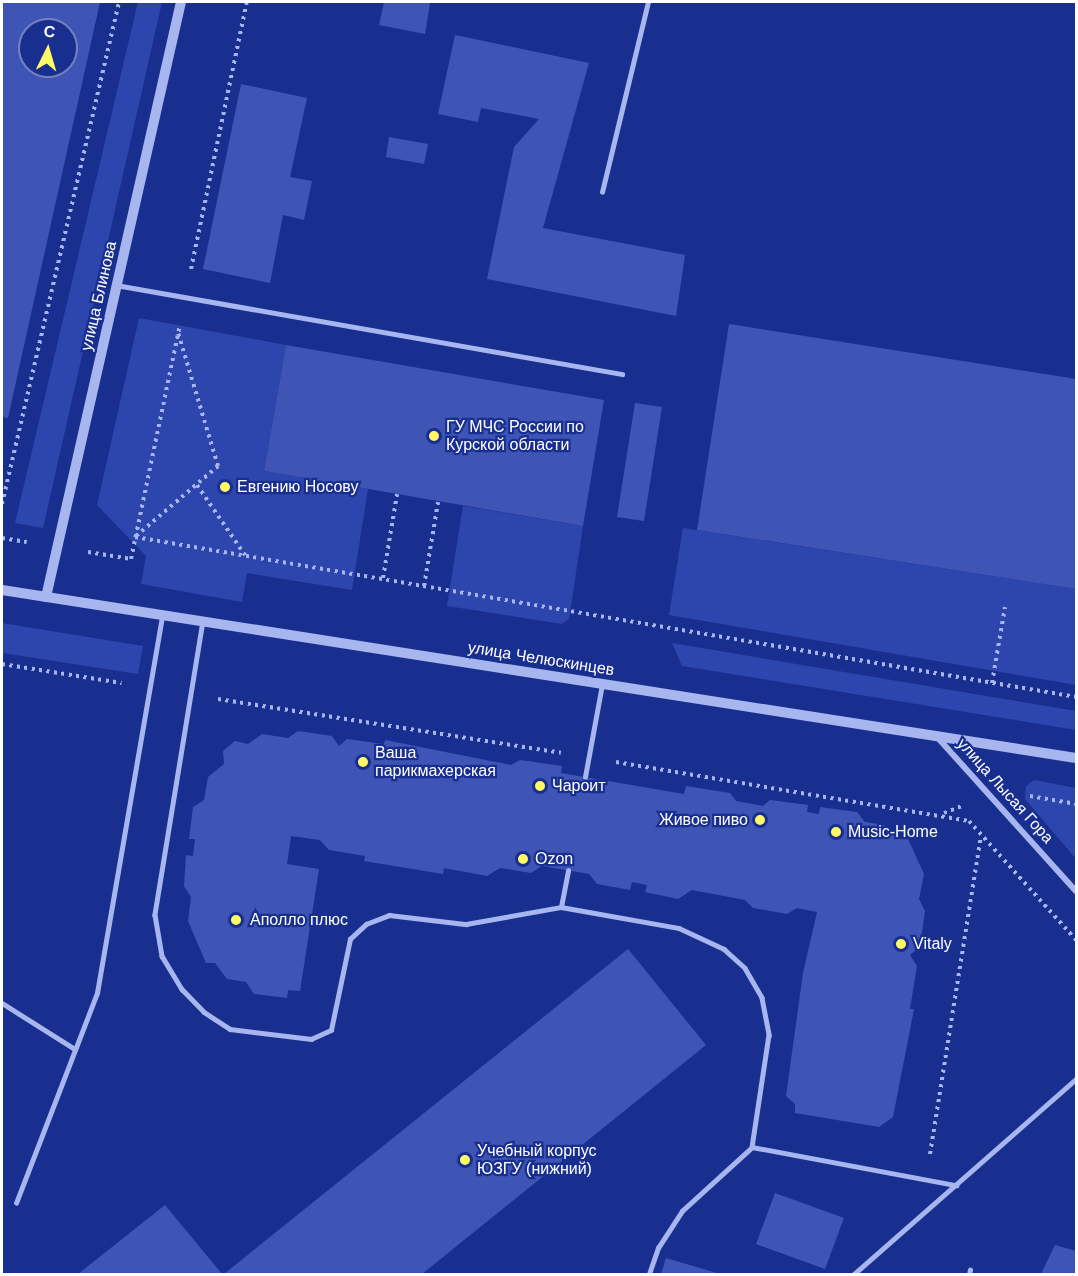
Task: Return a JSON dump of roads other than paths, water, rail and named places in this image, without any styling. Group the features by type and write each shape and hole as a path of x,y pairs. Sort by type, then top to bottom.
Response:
{"street":[{"name":"улица Блинова","path":"46,597 181,2"},
{"name":"улица Челюскинцев","path":"2,590 1077,758"},
{"name":"улица Лысая Гора","path":"937,736 1077,891"}],"lane":[{"path":"602,192 648,2"},
{"path":"116,285 622,374"},
{"path":"16,1203 97,993 162,615"},
{"path":"203,621 155,915 162,956 182,989 204,1012 230,1029 311,1039 330,1030 343,958 350,939 366,924 389,915 466,924 561,907 679,928 724,949 745,968 762,998 769,1035 752,1147 682,1212 657,1248 650,1275"},
{"path":"585,777 602,684"},
{"path":"561,907 568,871"},
{"path":"2,1003 75,1049"},
{"path":"854,1275 1077,1079"},
{"path":"752,1147 956,1185"}],"place":[{"name":"ГУ МЧС России по Курской области","path":"434,436"},
{"name":"Евгению Носову","path":"225,487"},
{"name":"Ваша парикмахерская","path":"363,762"},
{"name":"Чароит","path":"540,786"},
{"name":"Живое пиво","path":"760,820"},
{"name":"Music-Home","path":"836,832"},
{"name":"Ozon","path":"523,859"},
{"name":"Аполло плюс","path":"236,920"},
{"name":"Vitaly","path":"901,944"},
{"name":"Учебный корпус ЮЗГУ (нижний)","path":"465,1160"}]}
